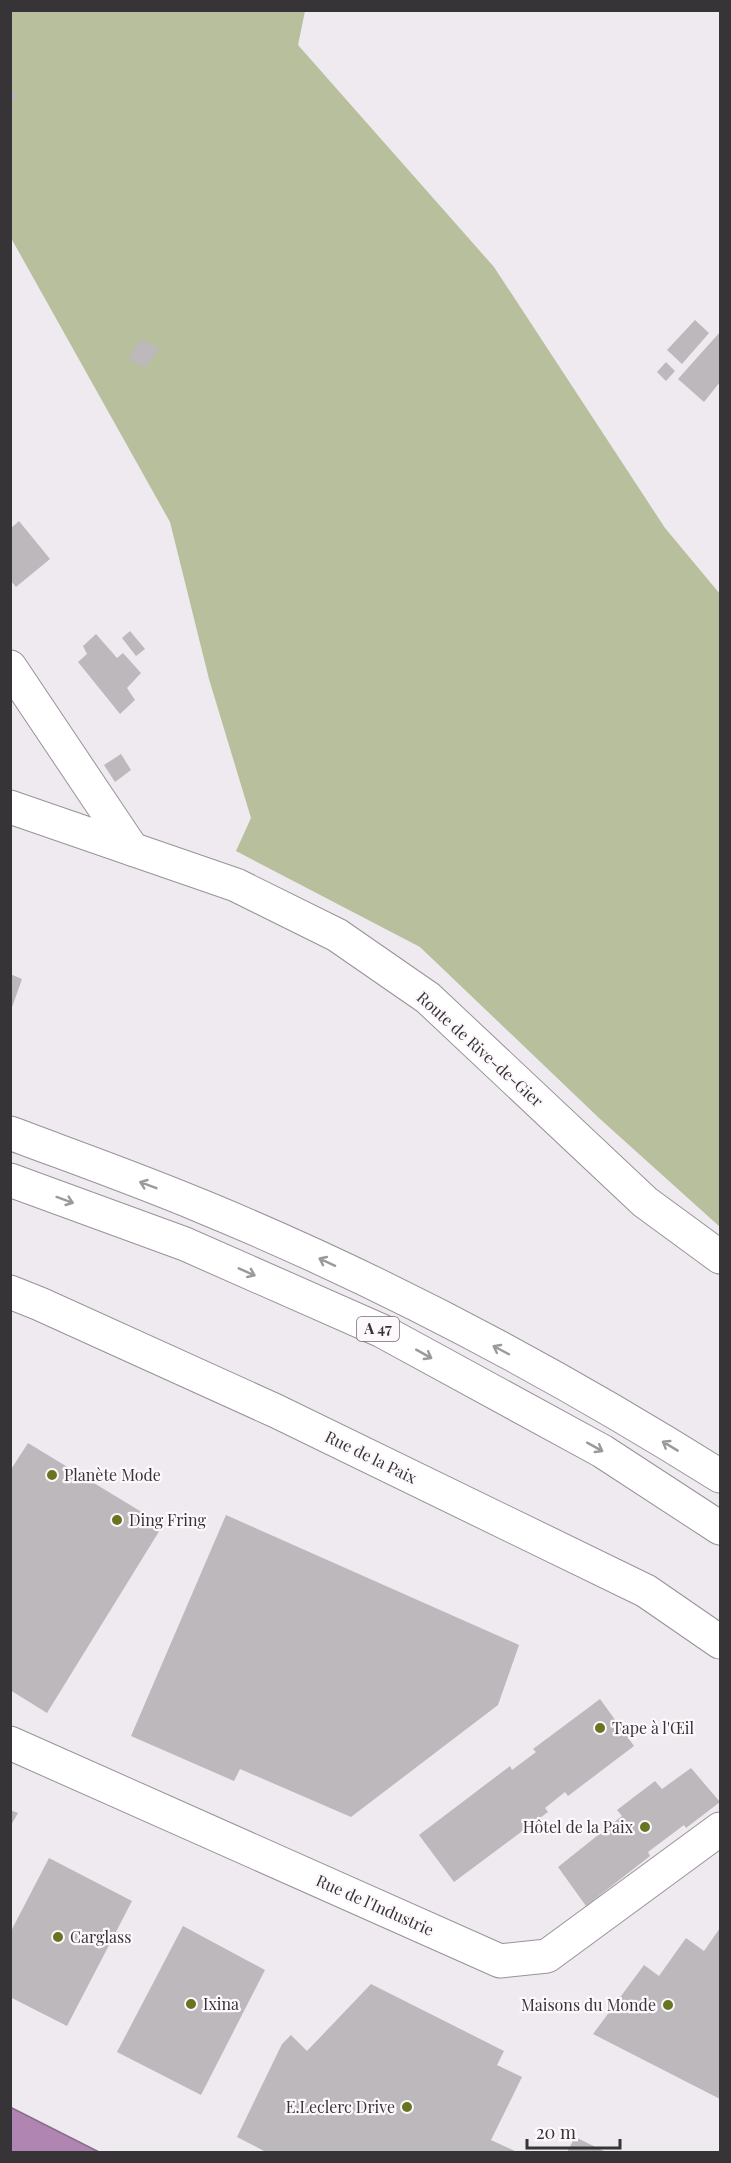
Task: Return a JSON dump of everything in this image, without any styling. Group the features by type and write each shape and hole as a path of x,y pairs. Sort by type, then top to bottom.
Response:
{"main road":[{"path":"10,667 132,849"},
{"name":"Route de Rive-de-Gier","path":"10,807 236,885 327,930 419,991 645,1202 720,1257"},
{"name":"A 47","path":"10,1133 202,1206 395,1294 606,1408 720,1476"},
{"name":"A 47","path":"10,1180 185,1244 382,1331 602,1451 720,1528"},
{"name":"Rue de la Paix","path":"10,1292 276,1411 646,1591 720,1642"},
{"name":"Rue de l'Industrie","path":"10,1743 500,1961 547,1956 720,1829"}],"green space":[{"path":"10,11 305,11 298,45 494,267 665,528 720,594 720,1227 599,1118 420,947 236,851 251,818 209,679 170,522 11,238"}],"shaded area":[{"path":"10,2107 99,2152 11,2152"}],"building":[{"path":"10,88 18,98 10,103"},
{"path":"695,320 709,333 682,364 667,350"},
{"path":"720,332 720,382 704,402 678,379"},
{"path":"141,339 159,349 145,368 129,358"},
{"path":"666,362 675,371 666,381 657,372"},
{"path":"19,521 50,559 16,587 10,580 10,529"},
{"path":"130,631 145,649 136,656 122,638"},
{"path":"96,634 117,658 123,653 141,673 127,688 135,700 120,714 78,662 87,654 83,646"},
{"path":"121,754 131,770 115,782 104,765"},
{"path":"10,974 22,979 11,1010 10,1009"},
{"path":"28,1443 163,1525 47,1713 10,1690 10,1471"},
{"path":"226,1515 519,1645 498,1705 351,1817 240,1769 234,1781 131,1736"},
{"path":"600,1699 634,1746 568,1796 565,1792 545,1808 548,1812 454,1882 419,1835 510,1766 512,1770 536,1752 533,1749"},
{"path":"691,1768 720,1802 686,1828 684,1825 648,1852 650,1856 586,1906 558,1867 622,1816 617,1810 655,1781 662,1789"},
{"path":"10,1810 18,1813 10,1827"},
{"path":"49,1858 132,1901 67,2026 10,1997 10,1933"},
{"path":"183,1926 265,1970 201,2095 117,2052"},
{"name":"Maisons du Monde","path":"720,1928 720,2099 593,2034 644,1965 659,1976 686,1938 704,1951"},
{"path":"371,1984 504,2051 497,2065 522,2077 491,2140 517,2152 266,2152 237,2137 282,2044 291,2035 307,2051"},
{"path":"575,2137 606,2152 567,2152"}],"place":[{"name":"Planète Mode","path":"52,1475"},
{"name":"Ding Fring","path":"117,1520"},
{"name":"Tape à l'Œil","path":"600,1728"},
{"name":"Hôtel de la Paix","path":"645,1827"},
{"name":"Carglass","path":"58,1937"},
{"name":"Ixina","path":"191,2004"},
{"name":"Maisons du Monde","path":"668,2005"},
{"name":"E.Leclerc Drive","path":"407,2107"}]}
